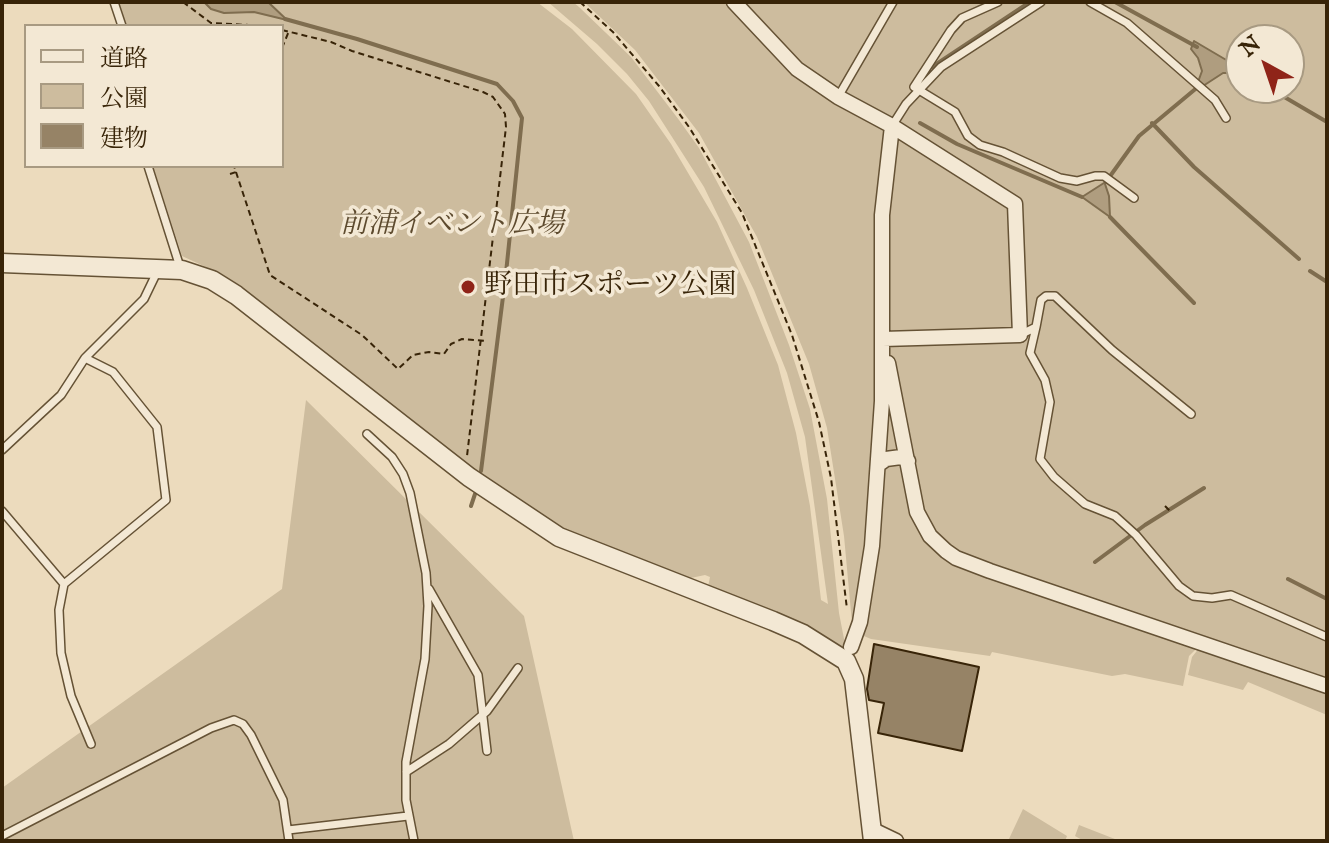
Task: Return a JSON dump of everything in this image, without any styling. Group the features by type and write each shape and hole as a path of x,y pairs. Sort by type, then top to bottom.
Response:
{"street":[{"path":"734,2 797,69 1015,204 1020,335 883,339"},
{"path":"848,654 860,622 869,575 879,464 883,339 882,215 892,126"},
{"path":"2,263 182,270 212,280 236,295 465,473 559,537 773,621 848,654"},
{"path":"883,339 913,498 923,525 937,543 956,558 1327,686"},
{"path":"879,464 886,459 901,457 908,461"},
{"path":"848,618 848,654 854,679 872,835 896,841"}],"lane":[{"path":"114,2 121,24"},
{"path":"838,97 893,2"},
{"path":"998,2 962,18 914,87 955,112 968,136 980,145 1060,178 1077,181 1095,176 1107,177 1134,198"},
{"path":"892,126 941,67 1041,2"},
{"path":"1090,2 1127,23 1215,100 1226,118"},
{"path":"149,168 182,270"},
{"path":"2,450 61,395 85,358 144,299 159,269"},
{"path":"1191,414 1112,350 1055,296 1046,296 1041,300 1030,353 1045,380 1050,402 1040,459 1054,477 1085,504 1115,516 1133,532 1179,586 1193,596 1212,598 1231,595 1327,637"},
{"path":"1020,335 1036,327"},
{"path":"85,358 113,372 157,427 166,500 64,584 59,610 61,653 71,696 91,744"},
{"path":"367,434 392,457 403,474 410,493 427,583 425,659 406,772 408,816 414,841"},
{"path":"2,511 64,584"},
{"path":"427,583 478,675 487,751"},
{"path":"406,772 449,744 484,714 518,668"},
{"path":"2,836 211,728 234,720 243,724 251,735 283,800 289,841"},
{"path":"288,830 408,816"}],"path":[{"path":"183,2 216,24"},
{"path":"580,2 613,32 659,86 689,127 742,213 792,335 819,422 831,478 848,618"},
{"path":"284,30 331,42 483,92 505,114 506,127 465,473"},
{"path":"284,43 289,31"},
{"path":"235,168 270,275 362,335 398,369 413,355 429,352 444,354 457,341 487,341"},
{"path":"230,174 236,172"},
{"path":"1165,506 1172,513"}],"green space":[{"name":"野田市スポーツ公園","path":"119,2 537,2 572,29 636,94 671,144 717,222 747,288 778,365 796,433 810,506 821,600 828,604 805,437 787,373 754,290 704,187 649,101 597,44 548,2 573,2 579,7 631,57 679,120 699,148 749,242 810,409 827,499 845,644 840,647 708,587 710,577 705,575 686,579 654,569 553,523 460,460 223,275 182,256 154,168 284,168 284,24 125,24"},
{"path":"584,2 730,2 775,54 885,127 873,501 853,634 844,536 827,428 809,364 757,237 699,133 635,50"},
{"path":"744,2 890,2 843,82 835,89 796,62"},
{"path":"897,2 1327,2 1327,682 1102,606 948,548 924,519 886,347 890,342 1023,339 1019,213 844,96"},
{"path":"895,134 1008,202 1016,329 885,335 886,242"},
{"path":"885,376 904,452 884,455"},
{"path":"306,400 524,616 574,841 2,841 2,788 282,589"},
{"path":"899,461 933,546 1198,647 1189,656 1183,686 1125,674 1112,676 992,652 990,656 871,639 859,634 882,468"},
{"path":"1200,647 1327,690 1327,715 1248,682 1243,690 1188,675 1192,657"},
{"path":"1023,809 1067,836 1065,841 1008,841"},
{"path":"1079,825 1120,841 1084,841 1075,836"}],"shaded area":[{"path":"204,2 268,2 287,20 254,12 224,13 211,9"},
{"path":"1194,41 1225,59 1225,73 1203,86 1198,82 1202,71 1198,58 1191,49"},
{"path":"1107,181 1105,184 1110,217 1082,197"}],"building":[{"path":"874,644 979,667 962,751 878,733 884,703 869,700 867,689"}],"waterway":[{"path":"932,67 1030,2"},
{"path":"1115,2 1197,47"},
{"path":"285,19 497,84 513,101 522,118 481,471"},
{"path":"1108,179 1139,136 1199,86"},
{"path":"1296,104 1327,122"},
{"path":"920,123 957,144 1082,197"},
{"path":"1152,123 1194,167 1299,259"},
{"path":"1110,217 1194,303"},
{"path":"1310,271 1327,282"},
{"path":"1095,562 1145,525 1204,488"},
{"path":"471,506 475,494"},
{"path":"1288,579 1327,599"}],"place":[{"name":"野田市スポーツ公園","path":"468,287"}],"park label":[{"name":"前浦イベント広場","path":"452,226"}]}
